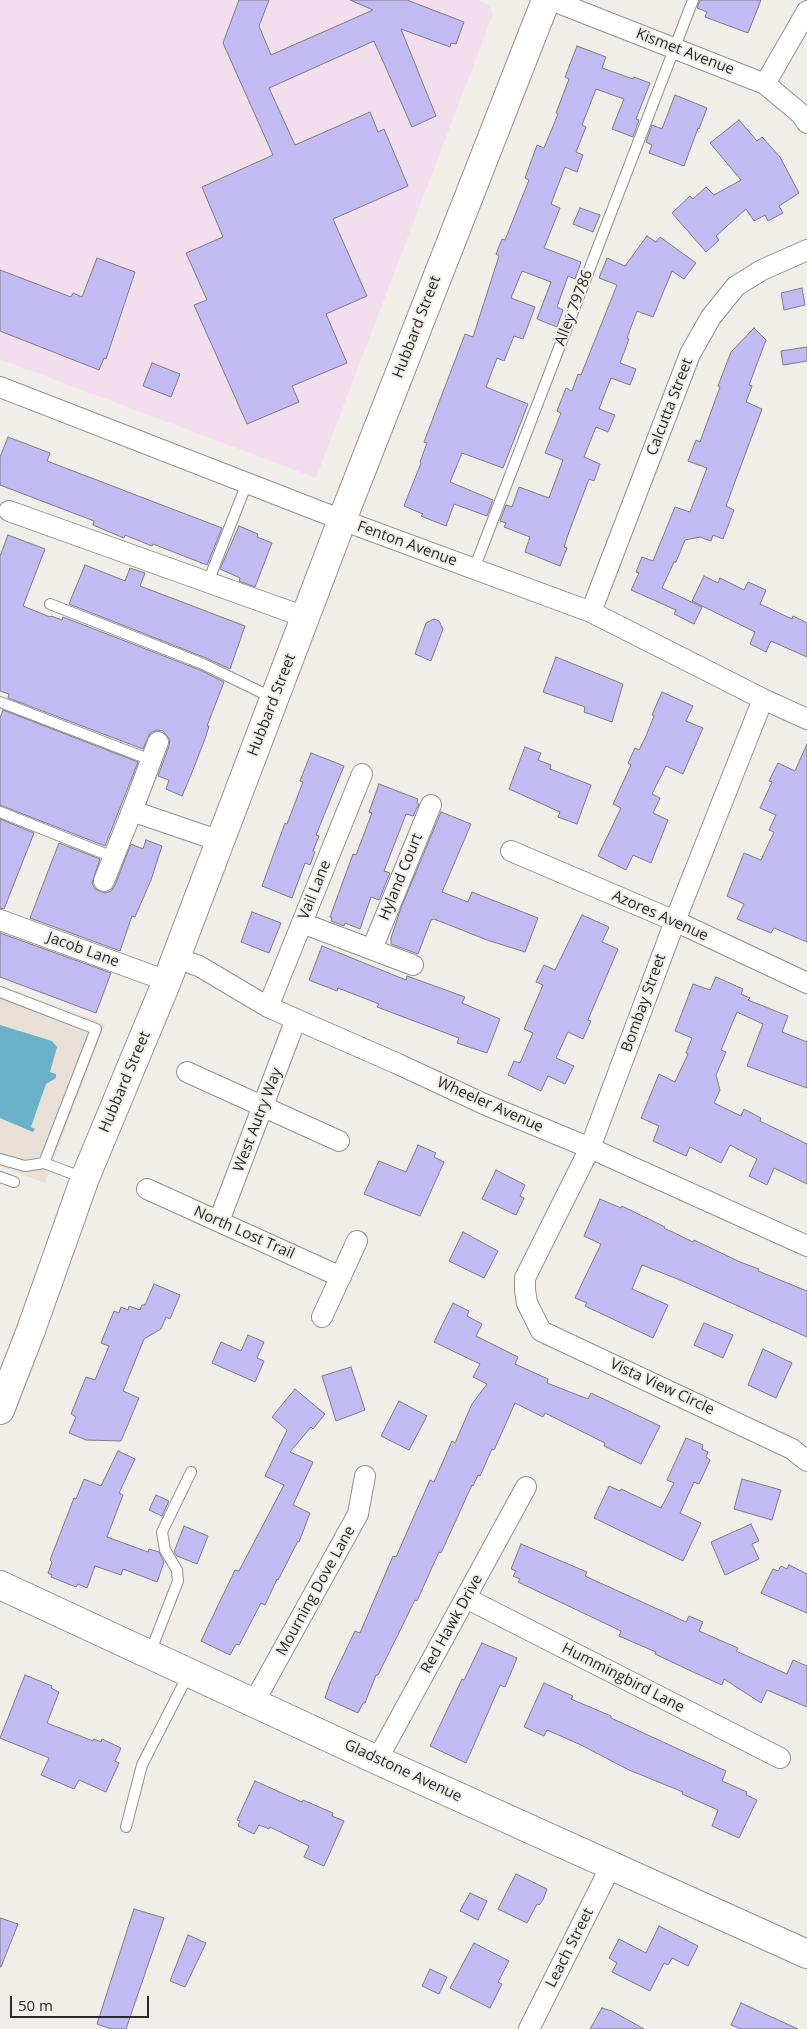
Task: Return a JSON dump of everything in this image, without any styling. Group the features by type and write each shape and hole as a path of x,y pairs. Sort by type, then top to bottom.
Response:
{"main road":[{"name":"Hubbard Street","path":"0,1410 32,1330 85,1178 171,969 342,520 546,0"},
{"name":"Gladstone Avenue","path":"1,1588 807,1954"}],"street":[{"name":"Kismet Avenue","path":"551,0 765,84 801,114 807,123"},
{"path":"765,84 807,10"},
{"name":"Calcutta Street","path":"591,612 690,354 711,317 736,286 762,270 807,250"},
{"name":"Fenton Avenue","path":"0,387 342,520 591,612 763,699 807,719"},
{"path":"5,512 305,617"},
{"name":"Bombay Street","path":"527,1303 525,1278 590,1148 675,921 763,699"},
{"path":"104,881 155,751"},
{"name":"Vail Lane","path":"268,1007 362,774"},
{"name":"Hyland Court","path":"372,950 430,805"},
{"path":"132,811 220,841"},
{"name":"Azores Avenue","path":"511,851 675,921 807,983"},
{"name":"Jacob Lane","path":"0,920 171,969"},
{"path":"302,923 413,965"},
{"name":"Wheeler Avenue","path":"171,969 199,966 268,1007 484,1104 590,1148 807,1246"},
{"name":"West Autry Way","path":"219,1221 296,1019"},
{"path":"187,1072 339,1140"},
{"name":"North Lost Trail","path":"147,1189 341,1276"},
{"path":"322,1317 357,1241"},
{"name":"Vista View Circle","path":"527,1303 541,1331 792,1449 807,1461"},
{"name":"Mourning Dove Lane","path":"254,1702 358,1514 365,1476"},
{"name":"Red Hawk Drive","path":"377,1760 526,1487"},
{"name":"Hummingbird Lane","path":"466,1598 780,1758"},
{"name":"Leach Street","path":"529,2029 611,1866"}],"lane":[{"name":"Alley 79786","path":"474,569 693,0"},
{"path":"208,582 247,483"},
{"path":"50,604 203,664 274,698"},
{"path":"0,702 155,751"},
{"path":"0,812 113,857"},
{"path":"0,992 96,1029 44,1163"},
{"path":"0,1159 25,1166 44,1163 85,1178"},
{"path":"0,1177 14,1182"},
{"path":"149,1654 178,1581 177,1570 165,1550 162,1532 191,1472"},
{"path":"126,1827 142,1765 189,1672"}],"shaded area":[{"path":"0,0 477,0 488,4 492,10 493,14 316,478 0,359"},
{"path":"0,985 105,1024 45,1183 0,1166"}],"water":[{"path":"0,1025 52,1041 57,1047 50,1072 56,1074 56,1078 46,1084 31,1127 35,1129 33,1132 0,1118"}],"building":[{"path":"239,0 269,0 259,26 271,55 373,10 350,0 407,0 464,22 456,44 451,43 450,47 401,29 436,116 412,127 374,41 269,88 295,145 370,112 378,132 384,129 408,186 333,219 367,296 326,314 347,363 292,386 299,402 247,424 194,305 207,300 186,253 223,237 202,187 273,155 223,43"},
{"path":"700,0 761,0 748,33 705,17 707,12 697,8"},
{"path":"577,46 606,57 602,68 650,83 636,119 639,120 633,137 612,129 624,99 596,89 582,125 586,127 576,152 583,155 577,172 565,167 551,204 560,208 544,248 581,262 575,279 568,276 557,307 563,310 557,327 537,319 551,282 522,271 511,298 535,307 523,339 514,336 504,361 497,358 486,387 528,404 503,468 462,453 450,482 493,500 487,516 454,504 446,526 421,516 423,514 404,506 421,463 427,443 424,442 465,334 473,337 499,256 496,254 502,239 505,240 529,180 525,178 537,145 544,148 558,114 556,113 569,79 565,77"},
{"path":"675,95 707,108 684,166 649,153 652,145 646,142 652,125 662,129"},
{"path":"739,120 757,141 762,137 780,157 799,193 779,206 783,213 768,221 765,215 754,221 746,209 716,236 719,240 706,252 672,213 690,196 693,199 706,187 714,195 741,180 710,143"},
{"path":"580,208 600,215 593,232 573,224"},
{"path":"647,236 656,242 660,237 696,263 684,279 672,271 653,317 637,311 620,363 636,369 630,385 611,378 599,409 615,415 608,432 596,427 584,457 600,464 594,481 589,479 564,547 567,548 560,566 525,552 530,537 504,527 506,523 500,521 506,505 512,507 519,487 549,498 563,460 545,453 561,413 557,411 566,388 572,391 578,374 581,375 617,285 599,278 607,258 625,266"},
{"path":"97,258 135,272 106,359 104,358 99,370 0,331 0,270 71,297 73,293 82,297"},
{"path":"802,288 805,305 784,310 781,293"},
{"path":"754,328 766,340 749,385 752,386 746,402 762,409 726,506 734,510 723,539 713,535 711,541 700,537 685,540 662,588 702,607 694,624 674,614 676,610 631,590 639,573 636,572 642,557 653,561 675,507 690,512 707,468 688,461 696,440 700,442 731,352"},
{"path":"807,347 807,361 783,365 781,351"},
{"path":"152,363 180,374 171,397 143,386"},
{"path":"8,437 50,453 47,461 222,528 207,565 153,544 152,546 125,535 124,538 93,525 94,521 0,485 0,457"},
{"path":"239,526 258,534 257,537 272,543 255,587 239,581 240,578 220,569"},
{"path":"8,535 45,549 23,606 50,617 62,620 63,617 200,670 224,682 207,726 209,726 206,736 182,796 166,789 169,780 158,776 170,740 163,731 157,730 150,733 143,749 8,698 9,694 0,691 0,556"},
{"path":"85,565 125,581 130,568 145,573 140,586 245,626 230,669 69,604"},
{"path":"704,576 718,583 720,578 744,590 748,582 766,590 760,604 792,619 793,616 807,623 807,657 771,641 766,652 750,644 755,632 692,601"},
{"path":"434,619 439,621 443,629 431,661 415,654 426,623"},
{"path":"556,657 623,684 612,722 584,712 585,707 543,692"},
{"path":"662,692 693,706 686,721 703,728 683,774 666,766 652,794 660,798 653,813 668,820 651,863 633,855 626,870 598,856 621,808 613,804 631,765 628,763 635,748 639,750 646,736 654,716 652,715"},
{"path":"3,710 138,762 105,846 0,805 0,718"},
{"path":"807,744 807,942 774,928 771,933 737,919 744,904 727,896 744,853 761,860 774,832 769,830 776,815 760,808 772,782 769,781 778,763 795,771"},
{"path":"525,747 541,753 538,760 551,765 550,769 591,785 577,824 558,817 560,812 509,789"},
{"path":"311,753 344,766 316,835 319,836 310,865 305,863 292,898 262,886 285,823 287,824 303,782 300,781"},
{"path":"379,784 418,799 417,803 419,804 413,816 406,814 384,871 390,873 379,900 371,897 360,929 345,923 344,926 331,921 332,918 330,917 353,854 356,855 372,813 369,812"},
{"path":"441,812 471,824 442,892 468,902 472,892 538,918 525,952 487,940 434,919 431,920 418,954 391,944 391,938 401,908"},
{"path":"0,819 34,833 4,909 0,908"},
{"path":"146,840 162,846 151,880 135,917 132,916 120,951 30,918 59,843 100,859 92,883 95,889 105,893 111,891 115,885 131,844 143,849"},
{"path":"252,912 281,923 269,953 241,942"},
{"path":"582,915 609,927 602,942 618,949 588,1020 591,1021 583,1039 568,1032 556,1058 574,1066 565,1084 548,1076 541,1091 508,1075 514,1061 520,1063 533,1033 524,1029 543,985 536,982 544,965 555,970"},
{"path":"0,933 111,973 96,1013 0,977"},
{"path":"322,946 406,980 407,976 465,997 462,1003 500,1019 487,1053 457,1043 459,1038 377,1007 379,1004 338,988 337,991 309,980"},
{"path":"716,977 743,989 741,994 750,998 748,1000 788,1016 782,1032 807,1042 807,1088 747,1066 763,1024 737,1012 721,1050 726,1052 716,1075 720,1090 714,1103 741,1116 744,1109 761,1118 760,1121 807,1144 807,1184 774,1168 767,1185 749,1176 757,1159 730,1145 721,1163 690,1147 686,1156 653,1141 659,1126 641,1118 659,1074 675,1082 688,1054 686,1053 692,1038 675,1031 693,984 710,990"},
{"path":"418,1145 436,1153 434,1157 444,1162 420,1216 364,1194 379,1161 406,1172"},
{"path":"496,1170 525,1185 520,1196 524,1198 516,1215 482,1199"},
{"path":"600,1199 621,1208 622,1206 693,1242 694,1240 759,1269 758,1271 807,1291 807,1337 642,1265 632,1289 668,1305 653,1338 585,1306 587,1303 575,1298 601,1244 584,1236"},
{"path":"463,1232 498,1251 484,1278 449,1261"},
{"path":"154,1284 180,1295 170,1319 166,1317 161,1329 144,1339 123,1391 139,1398 121,1441 86,1440 69,1433 76,1417 71,1414 86,1377 95,1380 109,1346 101,1343 114,1311 119,1313 121,1307 128,1310 129,1306 140,1310 142,1305 145,1305"},
{"path":"453,1303 469,1311 467,1316 482,1324 476,1336 518,1357 515,1364 548,1379 547,1383 588,1399 591,1393 660,1426 641,1464 604,1446 605,1443 545,1413 543,1417 515,1403 494,1450 492,1449 480,1476 478,1475 472,1485 417,1601 415,1600 378,1675 376,1675 365,1703 363,1703 358,1713 325,1698 330,1683 355,1631 360,1633 393,1556 396,1557 430,1480 434,1482 452,1441 455,1443 472,1404 487,1384 473,1377 480,1364 434,1342"},
{"path":"704,1323 733,1335 723,1358 694,1345"},
{"path":"248,1335 264,1342 257,1358 264,1361 255,1382 212,1363 221,1342 241,1351"},
{"path":"763,1349 792,1363 776,1398 748,1385"},
{"path":"351,1367 365,1410 336,1421 322,1376"},
{"path":"295,1389 325,1414 290,1452 313,1462 293,1505 310,1513 299,1542 277,1579 265,1605 261,1603 239,1645 236,1644 230,1655 201,1641 235,1570 239,1571 284,1485 265,1476 287,1430 272,1417"},
{"path":"399,1401 427,1416 409,1450 381,1436"},
{"path":"686,1438 703,1445 702,1449 708,1452 706,1457 710,1460 699,1484 694,1482 680,1513 701,1523 683,1561 594,1518 609,1486 620,1491 621,1489 661,1508 674,1483 667,1480"},
{"path":"118,1451 135,1459 119,1493 123,1495 107,1537 148,1552 149,1549 159,1552 164,1562 157,1582 123,1569 121,1575 95,1566 87,1588 78,1584 76,1587 51,1577 52,1575 48,1573 52,1562 50,1560 74,1498 76,1499 84,1479 101,1486"},
{"path":"742,1479 781,1490 772,1520 734,1509"},
{"path":"156,1495 169,1501 162,1516 149,1510"},
{"path":"751,1524 759,1541 752,1544 759,1559 725,1575 711,1542"},
{"path":"184,1526 208,1536 197,1564 177,1556 174,1552"},
{"path":"521,1544 587,1572 585,1576 686,1622 689,1616 703,1622 699,1631 738,1648 736,1651 787,1674 793,1660 807,1666 807,1707 767,1690 761,1703 724,1679 722,1685 693,1672 655,1654 656,1652 619,1636 621,1631 518,1582 520,1579 513,1576 516,1571 511,1569"},
{"path":"789,1565 807,1574 807,1613 761,1593 773,1569 778,1571 781,1566 787,1569"},
{"path":"482,1643 517,1658 505,1687 500,1685 466,1763 430,1746 462,1679 464,1680"},
{"path":"25,1675 52,1686 51,1688 59,1692 47,1723 93,1741 94,1739 101,1742 102,1739 121,1748 115,1761 119,1763 106,1792 79,1780 74,1789 41,1775 49,1758 0,1738"},
{"path":"544,1683 573,1696 571,1699 726,1771 722,1781 747,1792 746,1795 757,1800 739,1838 712,1826 718,1810 547,1730 544,1736 524,1727"},
{"path":"255,1781 302,1802 303,1800 333,1813 332,1816 344,1821 324,1866 304,1857 309,1846 270,1827 269,1829 259,1825 254,1834 238,1826 240,1821 237,1820"},
{"path":"516,1874 547,1889 543,1900 539,1905 537,1904 527,1923 498,1909"},
{"path":"470,1893 487,1901 478,1920 460,1911"},
{"path":"134,1909 164,1918 126,2029 111,2029 97,2024"},
{"path":"0,1918 18,1924 1,1967 0,1967"},
{"path":"659,1926 698,1946 688,1966 672,1958 668,1965 664,1963 650,1991 612,1972 617,1963 609,1958 619,1939 646,1953"},
{"path":"188,1935 206,1943 185,1987 170,1981"},
{"path":"474,1943 509,1961 498,1982 502,1984 490,2008 450,1988"},
{"path":"430,1969 447,1977 439,1994 422,1986"},
{"path":"741,2003 798,2029 741,2029 731,2025"},
{"path":"602,2008 612,2011 644,2029 590,2029"}]}
